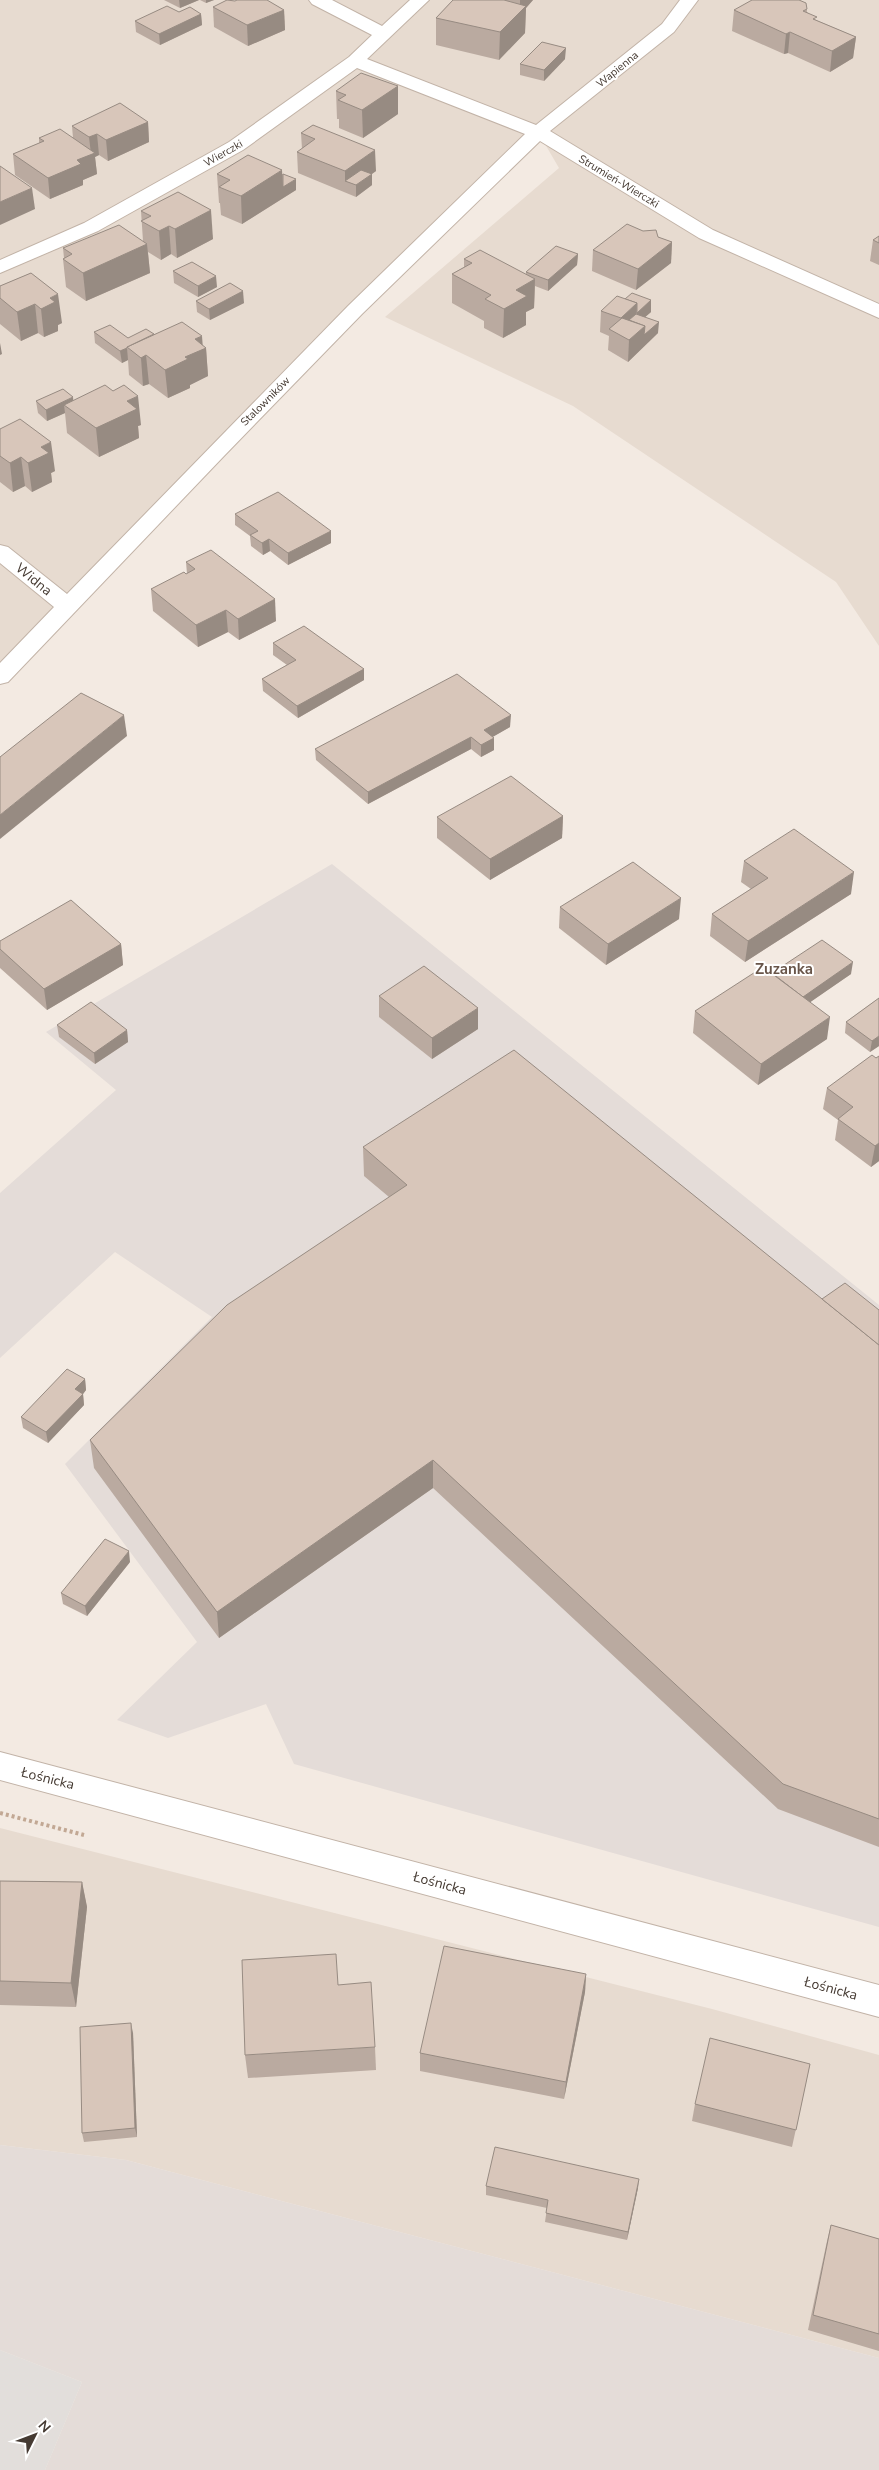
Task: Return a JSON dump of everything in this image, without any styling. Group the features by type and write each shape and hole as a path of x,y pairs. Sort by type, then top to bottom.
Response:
{"street":[{"path":"318,0 384,34"},
{"name":"Wierczki","path":"0,267 90,227 236,146 356,61 420,0"},
{"name":"Wapienna","path":"538,132 668,28 689,0"},
{"name":"Strumień-Wierczki","path":"356,61 538,132 706,234 879,312"},
{"name":"Stalowników","path":"0,677 285,381 538,132"},
{"name":"Widna","path":"0,552 68,606"},
{"name":"Łośnicka","path":"0,1766 879,2000"}],"shaded area":[{"path":"0,0 879,0 879,646 836,582 573,406 385,317 559,168 538,132 0,679"},
{"path":"332,864 879,1305 879,1927 294,1764 266,1704 168,1738 117,1720 197,1642 65,1464 212,1317 115,1252 0,1358 0,1193 116,1090 46,1032"},
{"path":"0,1828 712,2009 879,2055 879,2358 126,2160 0,2145"},
{"path":"0,2145 126,2160 879,2358 879,2470 45,2470 82,2382 0,2350"},
{"path":"0,2350 82,2382 45,2470 0,2470"}],"building":[{"path":"227,0 267,0 284,10 247,25 213,7"},
{"path":"453,0 504,0 526,6 500,32 436,18"},
{"path":"752,0 799,0 806,3 807,9 803,11 817,17 813,19 856,37 832,51 790,32 786,34 734,10"},
{"path":"167,6 179,12 190,7 201,14 159,34 135,21"},
{"path":"542,42 566,48 544,70 520,64"},
{"path":"361,73 398,86 362,110 338,100 346,95 336,91"},
{"path":"120,103 148,122 106,140 97,134 89,137 72,126"},
{"path":"313,125 375,150 345,171 297,152 315,139 301,133"},
{"path":"60,129 95,153 77,160 81,164 48,178 13,154 44,141 39,138"},
{"path":"248,155 282,170 241,196 219,187 230,180 217,174"},
{"path":"0,166 32,188 0,202"},
{"path":"361,170 372,174 356,185 345,181"},
{"path":"283,174 296,179 283,187"},
{"path":"178,192 211,210 175,229 169,226 159,231 141,221 151,216 141,211"},
{"path":"627,224 643,231 656,230 658,237 672,242 638,269 593,250"},
{"path":"119,225 147,244 83,273 63,259 72,254 63,248"},
{"path":"879,236 879,243 873,240"},
{"path":"556,246 578,254 548,280 526,272"},
{"path":"480,250 535,279 516,290 527,296 504,309 485,299 491,295 452,274 472,263 464,259"},
{"path":"192,262 216,276 198,286 173,271"},
{"path":"31,273 58,294 50,298 55,302 41,309 35,304 17,312 0,298 0,286"},
{"path":"230,283 243,291 209,309 196,301"},
{"path":"632,293 651,300 637,313 637,303 625,299"},
{"path":"617,296 637,303 621,318 601,311"},
{"path":"636,314 659,322 644,335 645,326 629,320"},
{"path":"622,318 645,326 629,340 609,329"},
{"path":"182,322 202,336 195,339 206,348 185,357 188,359 165,370 146,355 141,358 127,347"},
{"path":"110,325 128,338 146,329 154,334 120,351 94,332"},
{"path":"105,385 113,391 124,385 138,396 127,401 137,409 96,428 64,405"},
{"path":"63,389 73,397 46,410 36,401"},
{"path":"20,419 51,442 41,447 49,453 28,463 21,457 10,463 0,456 0,429"},
{"path":"278,492 331,531 288,553 269,539 262,543 250,535 258,531 235,514"},
{"path":"211,550 275,599 238,619 226,610 196,625 151,589 184,572 186,574 195,569 186,562"},
{"path":"304,626 364,669 297,706 262,679 296,660 273,643"},
{"path":"457,674 511,715 484,730 494,738 481,745 471,737 368,792 315,749"},
{"path":"81,693 124,715 0,815 0,757"},
{"path":"511,776 563,816 490,859 437,817"},
{"path":"794,829 854,872 748,941 712,914 768,878 744,861"},
{"path":"633,862 681,898 608,944 560,907"},
{"path":"71,900 121,944 44,989 0,949 0,941"},
{"path":"822,940 853,962 803,997 772,973"},
{"path":"424,966 478,1008 432,1038 379,996"},
{"path":"763,967 830,1017 761,1064 695,1011"},
{"path":"879,998 879,1036 872,1041 846,1022"},
{"path":"91,1002 127,1030 94,1053 57,1025"},
{"path":"514,1050 879,1345 879,1819 783,1784 433,1460 217,1612 90,1440 227,1305 407,1185 363,1147"},
{"path":"872,1055 876,1058 879,1056 879,1143 875,1146 838,1119 853,1107 827,1088"},
{"path":"845,1283 879,1310 879,1345 822,1299"},
{"path":"67,1369 85,1379 75,1389 83,1394 46,1432 21,1417"},
{"path":"105,1539 129,1551 85,1606 61,1593"},
{"path":"0,1881 82,1882 71,1983 0,1981"},
{"path":"444,1946 586,1974 566,2082 420,2053"},
{"path":"336,1954 338,1985 371,1982 375,2047 245,2055 242,1960"},
{"path":"131,2023 135,2128 82,2133 80,2027"},
{"path":"710,2038 810,2064 796,2130 695,2104"},
{"path":"495,2147 639,2179 628,2232 546,2213 548,2200 486,2186"},
{"path":"831,2225 879,2239 879,2334 813,2315"}],"district":[{"name":"Zuzanka","path":"784,969"}]}
